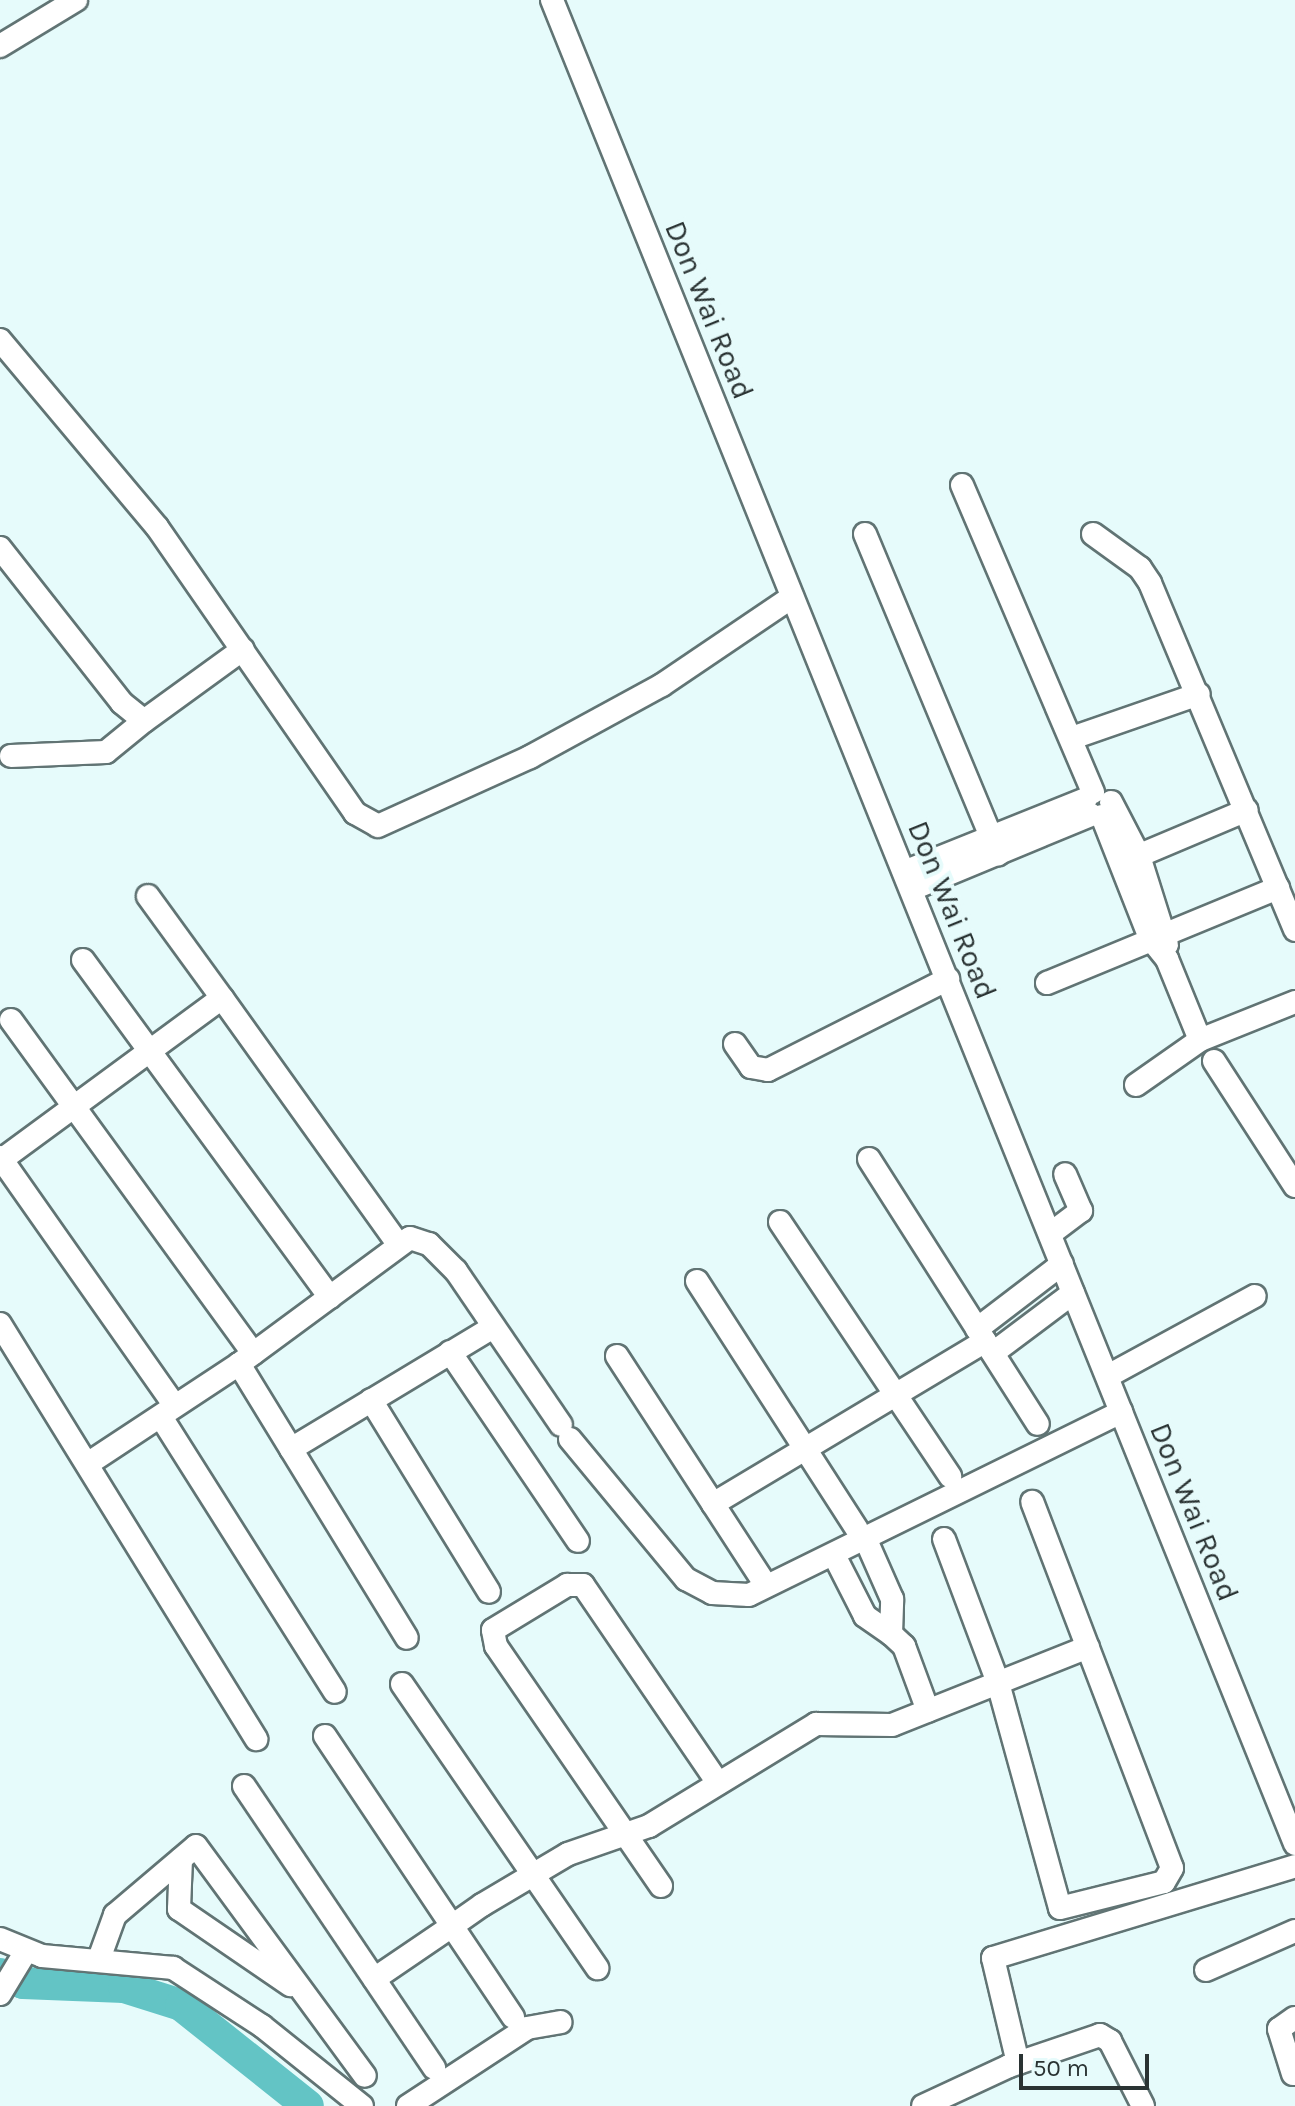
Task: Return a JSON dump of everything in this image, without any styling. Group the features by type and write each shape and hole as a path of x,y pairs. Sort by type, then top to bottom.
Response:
{"street":[{"path":"0,46 76,0"},
{"name":"Don Wai Road","path":"552,0 1295,1844"},
{"path":"0,340 157,527 355,813 378,826 530,757 662,685 792,597"},
{"path":"962,485 1072,738 1096,805 1130,860 1200,1040"},
{"path":"865,534 994,845"},
{"path":"1093,534 1129,559 1150,583 1199,694 1295,930"},
{"path":"0,548 122,703 144,721"},
{"path":"11,756 106,752 243,649"},
{"path":"1072,738 1199,694"},
{"path":"908,880 1096,805"},
{"path":"1130,860 1247,810"},
{"path":"1047,983 1278,888"},
{"path":"148,896 398,1244"},
{"path":"83,960 330,1297"},
{"path":"735,1044 751,1067 768,1070 948,979"},
{"path":"222,998 1,1159 168,1412 335,1692"},
{"path":"1136,1085 1200,1040 1295,1002"},
{"path":"11,1020 76,1106 246,1359 291,1449 407,1638"},
{"path":"1214,1061 1295,1186"},
{"path":"869,1159 1038,1424"},
{"path":"1050,1234 1081,1211 1065,1174"},
{"path":"780,1222 950,1476"},
{"path":"89,1463 246,1359 398,1244 419,1239 440,1253 566,1432 700,1588 722,1595 763,1592 835,1557 862,1534 1121,1412"},
{"path":"985,1341 1062,1264"},
{"path":"697,1281 862,1534 892,1599 891,1634"},
{"path":"713,1504 985,1341 1073,1293"},
{"path":"1108,1376 1255,1296"},
{"path":"0,1324 89,1463 256,1739"},
{"path":"291,1449 493,1327"},
{"path":"450,1352 578,1541"},
{"path":"617,1356 761,1578"},
{"path":"371,1400 489,1592"},
{"path":"944,1539 998,1683 1060,1908 1164,1882 1172,1868 1032,1502"},
{"path":"835,1557 865,1616 904,1646 928,1711"},
{"path":"661,1886 493,1637 499,1623 567,1585 583,1585 718,1783"},
{"path":"374,1979 533,1874 628,1833 816,1724 876,1728 928,1711 1088,1647"},
{"path":"402,1684 597,1968"},
{"path":"325,1736 513,2017"},
{"path":"244,1786 434,2068"},
{"path":"99,1959 115,1915 196,1846 365,2076"},
{"path":"181,1859 179,1909 305,1994"},
{"path":"1018,2063 993,1958 1295,1866"},
{"path":"1206,1970 1295,1931"},
{"path":"0,1939 22,1957 148,1961 197,1980 362,2106"},
{"path":"4,1989 22,1957"},
{"path":"1293,2074 1279,2029 1295,2018"},
{"path":"408,2106 527,2028 560,2022"},
{"path":"923,2106 1018,2063 1105,2037 1143,2106"}],"waterway":[{"path":"0,1974 23,1983 124,1987 181,2005 308,2106"}]}
